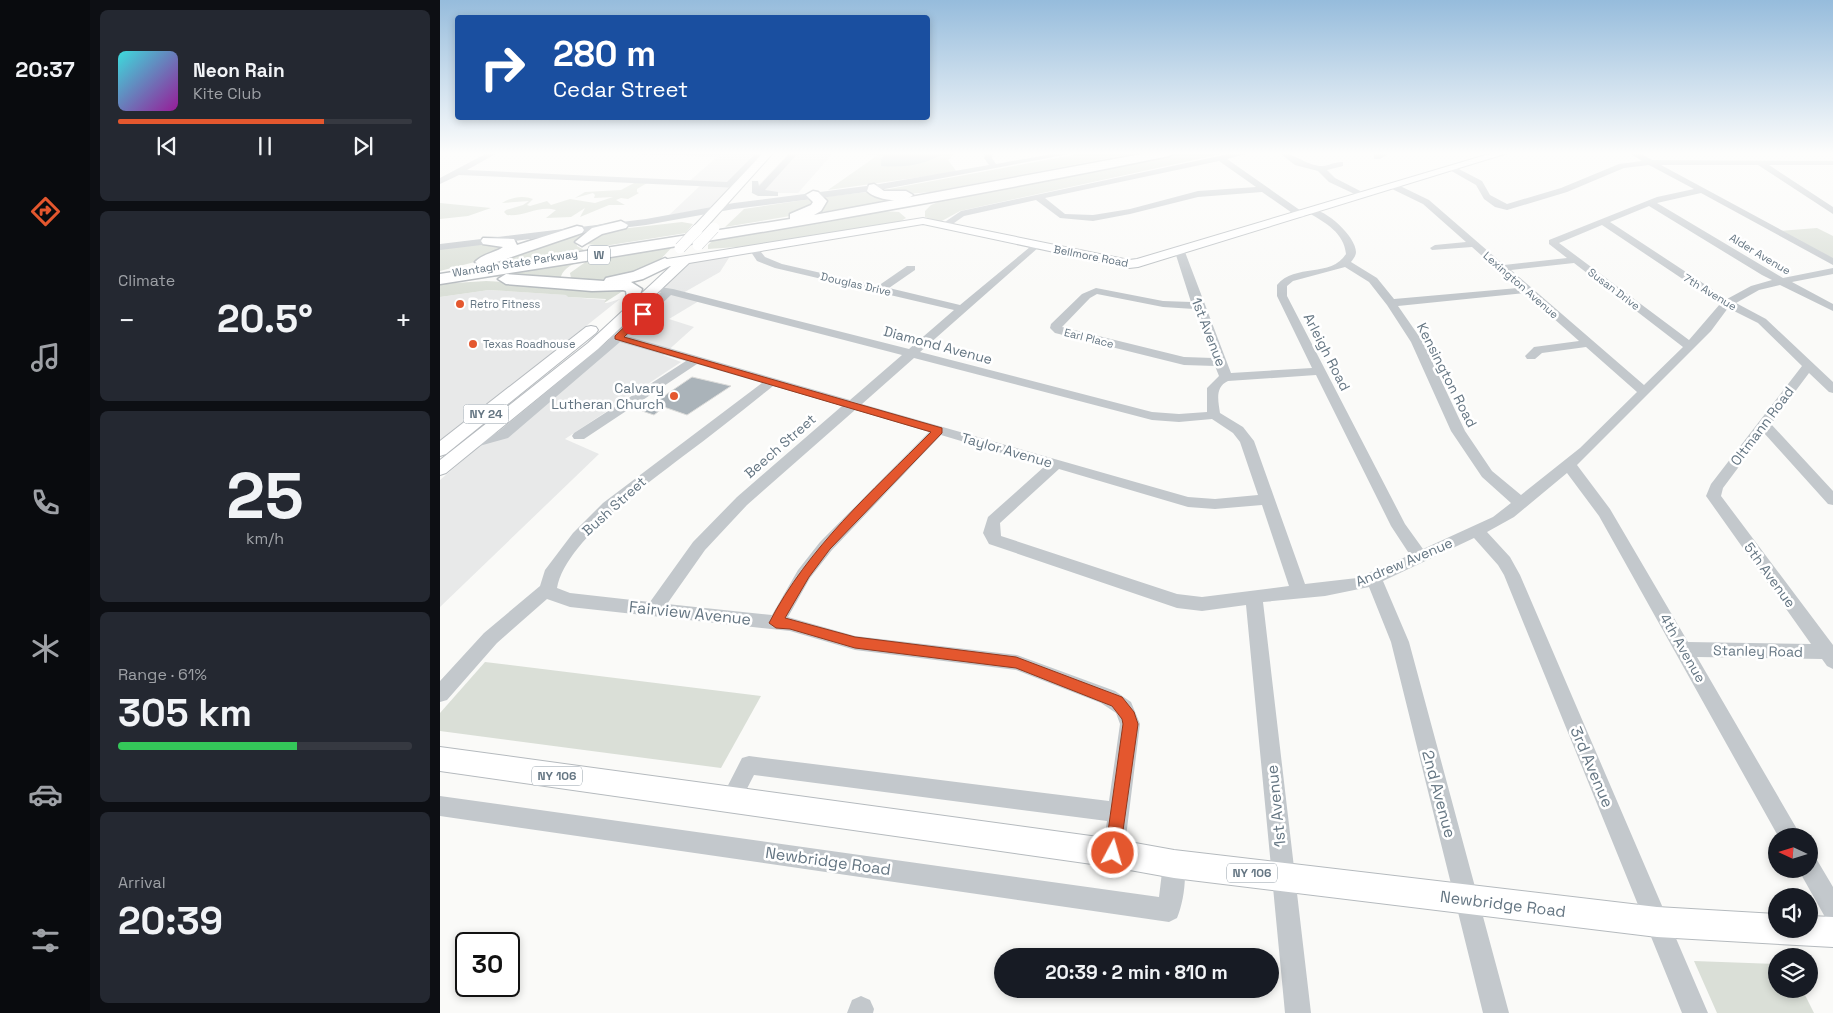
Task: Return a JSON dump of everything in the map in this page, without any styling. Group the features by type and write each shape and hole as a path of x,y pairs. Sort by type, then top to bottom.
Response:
{"highway":[{"path":"783,220 814,210 820,201 817,199"},
{"name":"Wantagh State Parkway","path":"440,280 910,199"},
{"name":"Wantagh State Parkway","path":"440,273 607,251 836,216 918,199"},
{"path":"836,216 902,210 917,222 924,208 939,199"},
{"path":"440,273 621,225"},
{"path":"582,234 586,247 607,251"},
{"path":"488,241 506,241 511,245 508,252 497,258"},
{"path":"607,251 575,266 566,274 566,278 580,283 611,281 637,276 666,263"},
{"path":"440,280 509,279 592,286 625,286 633,288 633,294"}],"main road":[{"name":"NY 24","path":"440,469 542,388 612,336 663,289 682,254 704,228 724,199"},
{"name":"NY 24","path":"682,254 697,246 704,228 742,199"},
{"name":"Bellmore Road","path":"666,263 682,254 735,252 917,222 1129,264 1146,262 1350,199"},
{"path":"697,246 708,253 735,252"},
{"name":"NY 24","path":"440,450 580,339 666,263"},
{"path":"542,388 588,341 580,339"},
{"name":"Newbridge Road","path":"440,759 1113,853 1174,864 1657,922 1833,932"}],"street":[{"path":"646,222 779,199"},
{"path":"944,226 961,214 1028,199"},
{"path":"1040,199 1051,209 1063,216 1084,218 1172,199"},
{"path":"1282,199 1306,213 1335,225 1349,244 1352,254 1345,264"},
{"name":"Lexington Avenue","path":"1420,199 1426,202 1644,391"},
{"path":"1490,199 1498,205 1506,207 1532,199"},
{"path":"1603,222 1660,199"},
{"path":"1720,199 1833,262"},
{"path":"1816,199 1833,211"},
{"name":"Alder Avenue","path":"1650,203 1782,282 1833,308"},
{"path":"621,225 691,219 699,220 704,228"},
{"name":"Susan Drive","path":"1603,222 1552,242 1689,346"},
{"name":"7th Avenue","path":"1603,222 1726,304 1762,321 1833,388"},
{"path":"440,247 488,241 582,234"},
{"path":"1435,248 1474,244"},
{"name":"Beech Street","path":"654,609 718,524 1036,246"},
{"name":"Douglas Drive","path":"754,249 761,259 768,262 963,309"},
{"name":"1st Avenue","path":"1180,252 1198,306 1226,377 1218,380 1213,388 1214,415"},
{"path":"1502,268 1576,260"},
{"name":"Kensington Road","path":"1345,264 1368,275 1391,303 1417,342 1458,431 1487,474 1521,503"},
{"name":"Arleigh Road","path":"1345,264 1328,270 1296,275 1285,280 1280,288 1399,526 1419,556"},
{"path":"881,290 911,268"},
{"name":"Andrew Avenue","path":"1056,464 993,521 991,533 995,540 1177,601 1202,604 1299,591 1325,590 1360,584 1498,521 1569,465 1689,346 1726,304 1754,288 1833,271"},
{"name":"Diamond Avenue","path":"663,289 1152,416 1179,418 1214,415"},
{"path":"1391,303 1527,290"},
{"name":"Earl Place","path":"1198,306 1163,304 1096,292 1086,296 1057,324 1056,328 1059,332 1184,361 1220,362"},
{"path":"472,444 503,435 612,336"},
{"name":"Taylor Avenue","path":"612,336 1188,502 1215,504 1267,500"},
{"path":"1531,356 1538,350 1589,343"},
{"path":"579,436 695,360"},
{"name":"Oltmann Road","path":"1716,487 1809,365"},
{"path":"1226,377 1320,371"},
{"name":"Bush Street","path":"548,589 551,574 579,537 608,507 771,382"},
{"path":"1214,415 1238,430 1247,441 1299,591"},
{"path":"1764,424 1833,500"},
{"path":"776,623 804,574 826,546 938,431"},
{"name":"4th Avenue","path":"1569,465 1606,513 1785,828"},
{"name":"5th Avenue","path":"1716,487 1713,496 1717,503 1831,655"},
{"name":"3rd Avenue","path":"1476,530 1504,561 1512,575 1695,1013"},
{"name":"2nd Avenue","path":"1373,578 1400,642 1496,1013"},
{"path":"440,694 480,646 506,621 548,589"},
{"name":"Fairview Avenue","path":"548,589 553,595 570,600 790,624 855,643 1016,663 1108,697 1124,708 1130,724 1113,853"},
{"name":"1st Avenue","path":"1254,598 1298,1013"},
{"name":"Stanley Road","path":"1683,649 1831,655"},
{"path":"730,801 749,765 1117,812"},
{"name":"Newbridge Road","path":"440,806 1169,910 1174,864"},
{"path":"1815,878 1833,909"}],"shaded area":[{"path":"509,199 533,199 527,205 530,206 547,201 551,205 572,199 595,203 606,199 618,199 616,200 625,205 609,205 580,217 585,208 571,217 546,218 556,210 543,209 507,215 504,212 506,210 523,205 529,201 502,203"},
{"path":"686,199 721,199 713,208 669,215"},
{"path":"809,199 816,204 790,216 725,227 744,209"},
{"path":"821,199 894,200 804,215"},
{"path":"944,199 1014,199 960,211 940,222 925,217 925,211 931,205"},
{"path":"440,203 491,208 468,216 440,219"},
{"path":"883,211 899,212 906,218 901,221 752,246 708,249 708,245 716,237"},
{"path":"682,222 693,224 686,233 604,246 586,244 586,240 603,231"},
{"path":"1817,228 1833,236 1833,260 1779,231"},
{"path":"583,233 576,242 577,246 584,250 466,268"},
{"path":"484,243 506,244 494,257 440,271 440,249"},
{"path":"675,244 658,262 617,279 600,281 571,278 570,273 587,261"},
{"path":"732,253 720,272 683,293 704,298 669,319 694,327 663,355 681,362 565,439 599,454 440,607 440,480 656,295 687,262"},
{"path":"579,261 565,270 560,280 484,276"},
{"path":"486,281 626,289 604,303 606,299 489,290 440,297 440,284"},
{"path":"489,290 567,295 568,297 607,300 604,303 620,299 440,442 440,297"},
{"path":"485,662 761,696 721,768 440,731 440,713"},
{"path":"1694,961 1768,964 1768,998 1806,998 1814,1013 1717,1013"}],"building":[{"name":"Calvary Lutheran Church","path":"692,377 731,386 687,415 664,407 654,415 642,411"}],"place":[{"name":"Retro Fitness","path":"460,304"},
{"name":"Texas Roadhouse","path":"473,344"},
{"name":"Calvary Lutheran Church","path":"674,396"}],"route":[{"path":"643,314 618,338 938,431 826,546 804,574 776,623 790,624 855,643 982,657 1016,663 1045,672 1117,701 1124,708 1129,717 1130,724 1113,853"}]}
